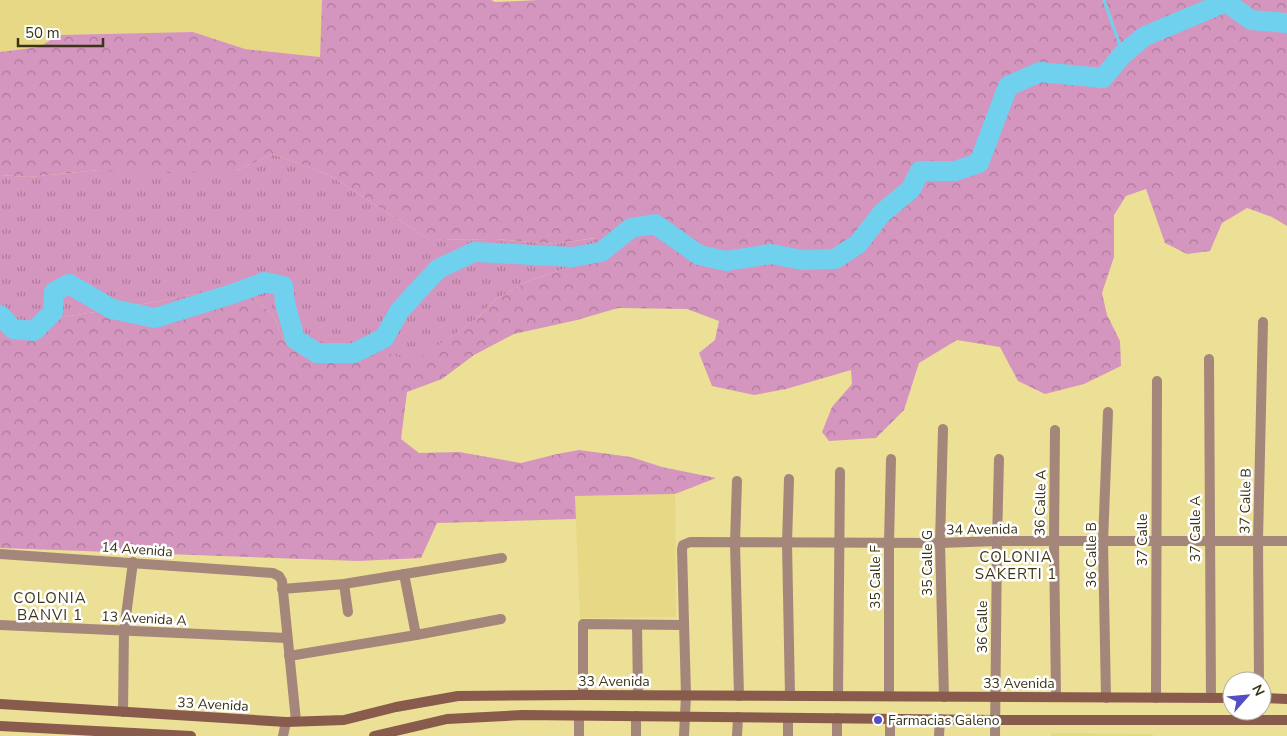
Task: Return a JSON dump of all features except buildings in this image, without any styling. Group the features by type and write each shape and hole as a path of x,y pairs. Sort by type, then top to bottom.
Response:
{"street":[{"name":"37 Calle B","path":"1259,671 1258,540 1263,322"},
{"name":"37 Calle A","path":"1209,359 1211,698"},
{"name":"37 Calle","path":"1156,698 1157,381"},
{"name":"36 Calle B","path":"1106,698 1103,542 1108,412"},
{"name":"35 Calle G","path":"943,429 940,543 944,697"},
{"name":"36 Calle A","path":"1055,430 1056,697"},
{"name":"35 Calle F","path":"889,696 888,542 891,459"},
{"name":"36 Calle","path":"995,736 999,459"},
{"path":"838,696 840,472"},
{"path":"789,479 787,543 790,696"},
{"path":"737,481 735,543 739,696"},
{"name":"34 Avenida","path":"683,625 682,549 683,545 690,542 1287,541"},
{"name":"14 Avenida","path":"0,554 273,573 279,576 282,581 282,588"},
{"path":"283,736 291,722 288,638 282,588 344,584 502,558"},
{"path":"123,712 124,631 132,562"},
{"path":"404,574 416,635"},
{"path":"344,584 348,612"},
{"path":"289,656 501,619"},
{"path":"583,695 583,624 683,625 686,695 684,736"},
{"name":"13 Avenida A","path":"0,625 288,638"},
{"path":"637,625 638,695"},
{"name":"33 Avenida","path":"0,704 291,722 344,720 396,707 458,696 686,695 1222,698"},
{"path":"1272,698 1287,699"},
{"path":"374,736 447,719 522,715 995,720 1287,720"},
{"path":"579,716 580,736"},
{"path":"636,716 636,736"},
{"path":"737,736 738,717"},
{"path":"788,718 788,736"},
{"path":"837,718 837,736"},
{"path":"890,719 890,736"},
{"path":"940,719 940,736"},
{"path":"0,726 19,731 191,736"}],"shaded area":[{"path":"0,0 322,0 320,57 245,49 193,32 59,35 39,47 0,52"},
{"path":"675,494 676,617 580,618 575,496"},
{"path":"1051,733 1153,734 1153,736 1051,736"}],"green space":[{"path":"322,0 491,0 495,2 539,0 1287,0 1287,226 1272,217 1247,208 1222,223 1210,251 1187,254 1165,243 1146,189 1126,196 1114,215 1114,257 1102,293 1107,315 1120,341 1121,366 1084,384 1045,394 1018,381 1000,347 957,340 919,363 904,410 876,438 829,441 822,432 832,407 852,384 851,370 786,389 754,395 712,386 699,353 715,340 719,321 687,309 618,308 577,320 514,334 474,355 442,379 407,392 401,439 419,453 459,452 521,463 579,450 631,457 662,467 716,478 675,494 575,496 576,519 437,523 421,558 358,561 0,548 0,324 9,326 216,290 249,294 273,315 285,342 322,354 362,343 413,362 475,320 496,299 528,281 582,263 595,238 554,244 495,239 430,240 329,175 273,154 236,171 177,173 100,170 28,177 0,175 0,52 39,47 59,35 193,32 245,49 320,57"},
{"path":"273,154 329,175 430,240 495,239 554,244 596,238 582,263 528,281 496,299 475,320 413,363 362,343 322,354 285,342 273,315 249,294 216,290 9,326 0,324 0,175 28,177 100,170 236,171"}],"waterway":[{"path":"1104,0 1123,54"},
{"path":"0,315 13,329 34,331 53,312 54,292 69,284 112,309 155,318 265,282 283,286 285,303 295,339 317,353 354,353 384,338 400,310 438,269 474,252 573,257 601,252 631,228 655,224 699,255 726,261 771,254 802,260 835,259 858,244 882,213 911,189 920,171 955,171 979,163 1008,86 1040,72 1103,78 1123,54 1145,36 1226,2 1251,20 1287,23"}],"place":[{"name":"Farmacias Galeno","path":"878,720"}],"district":[{"name":"COLONIA SAKERTI 1","path":"1016,566"},
{"name":"COLONIA BANVI 1","path":"50,606"}]}
